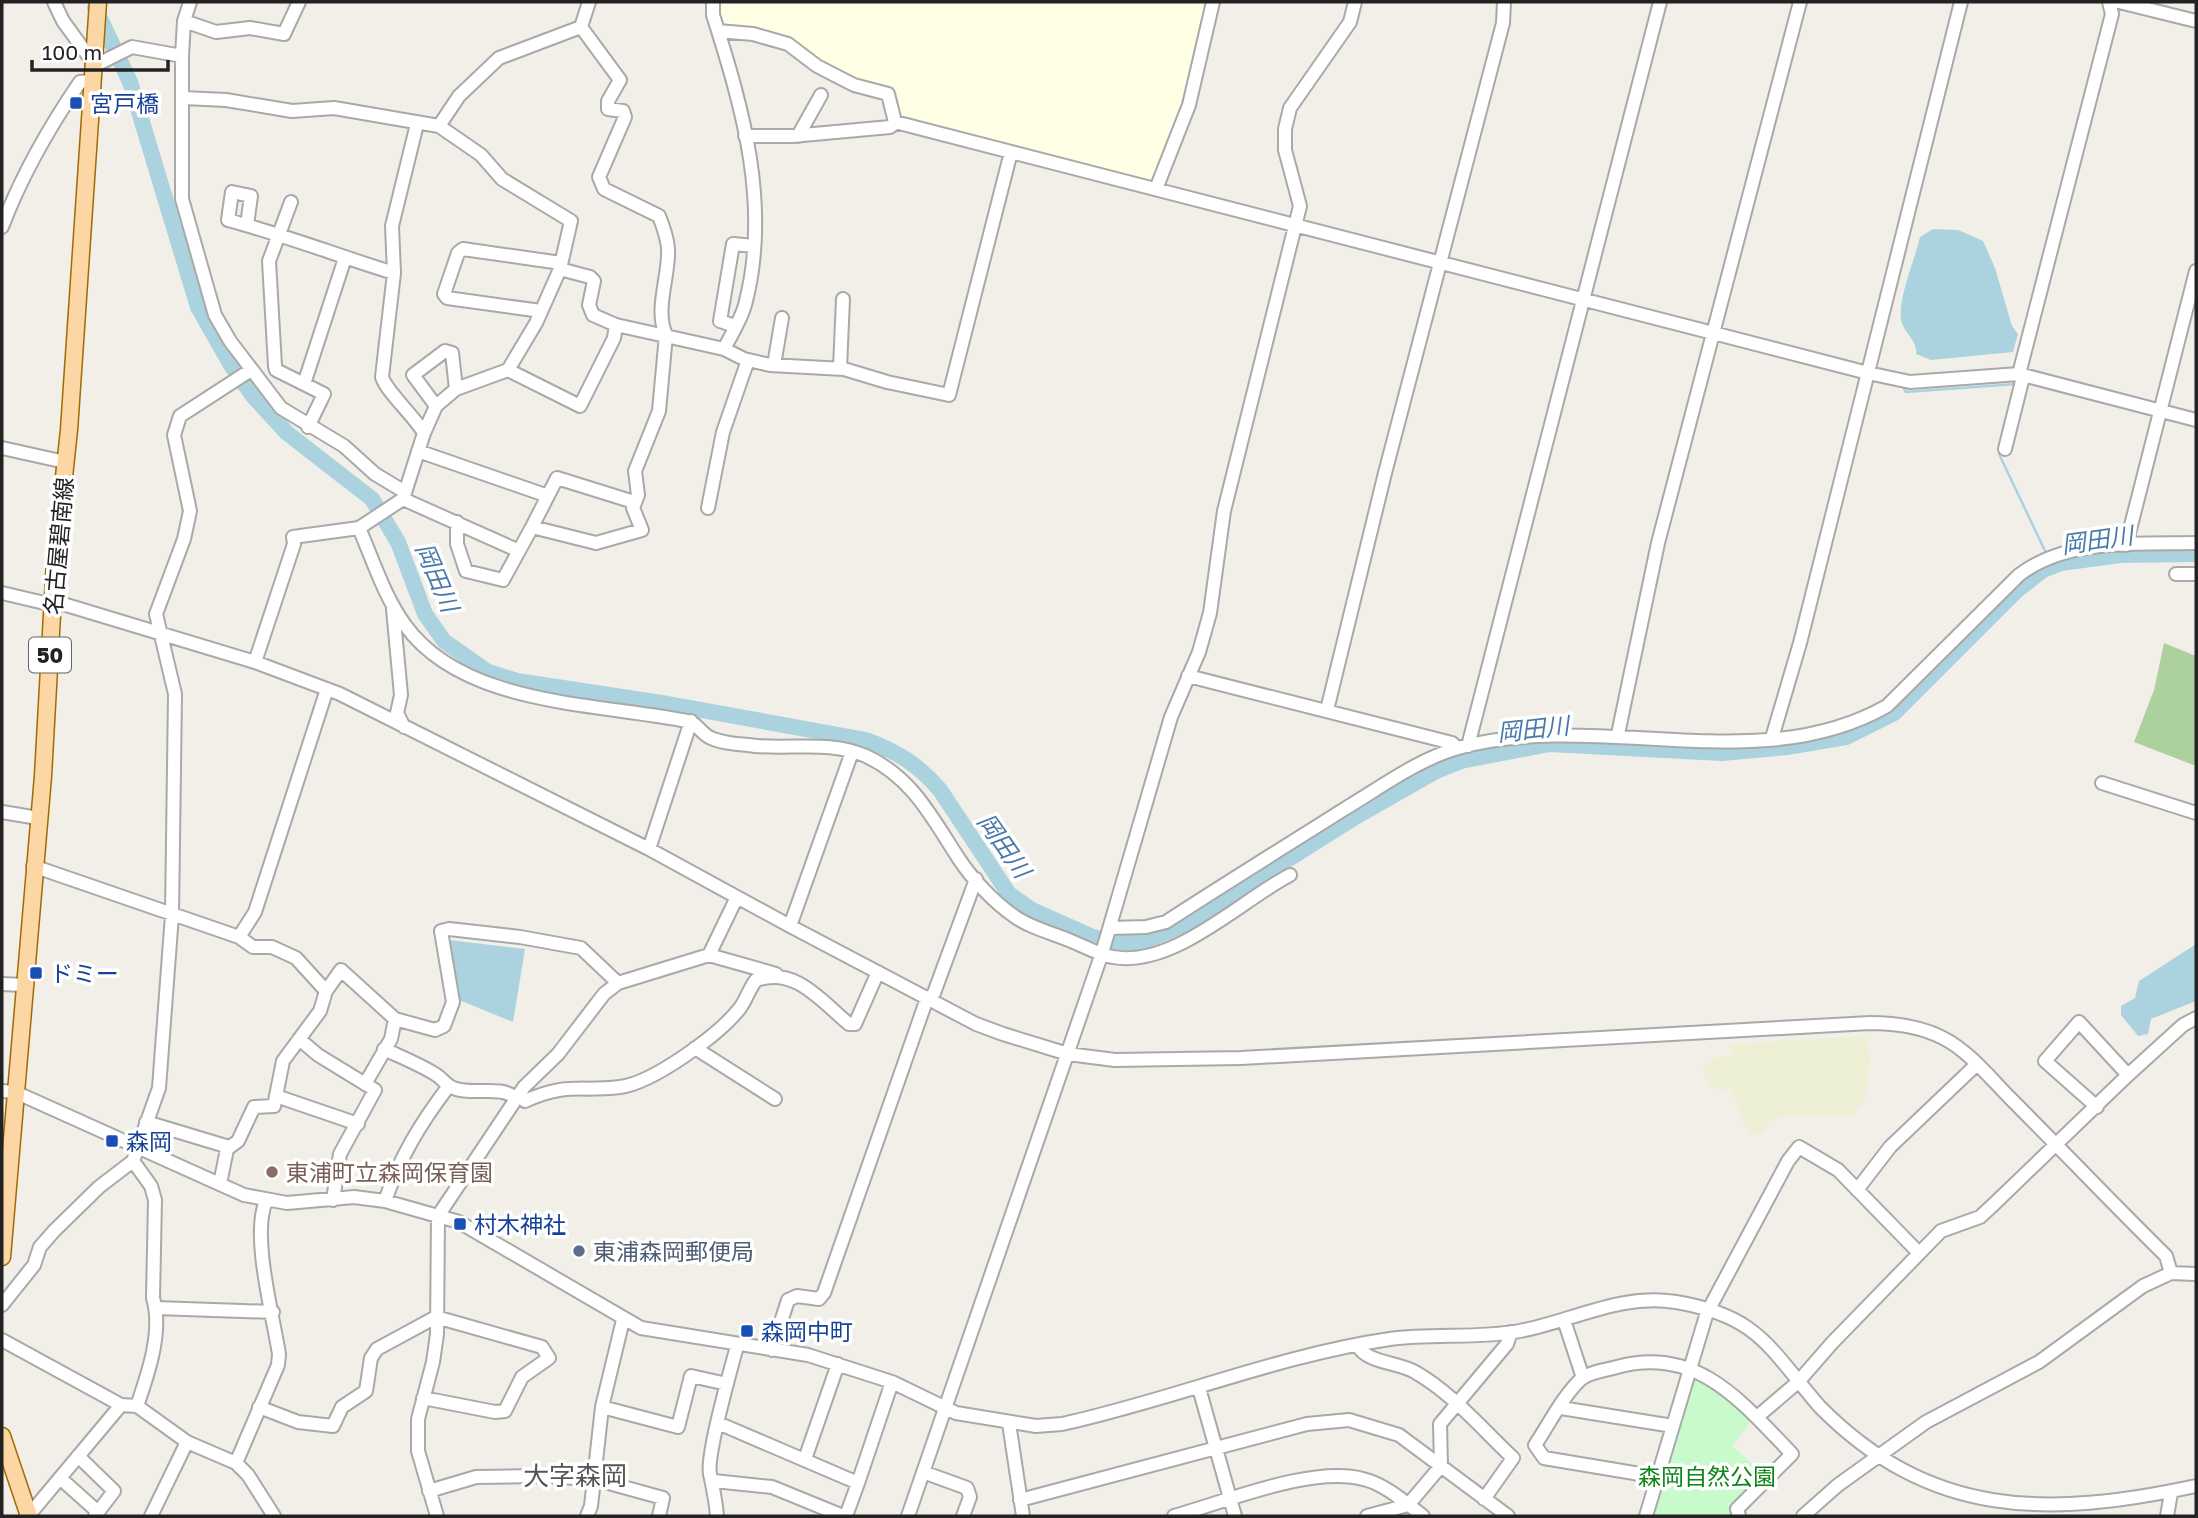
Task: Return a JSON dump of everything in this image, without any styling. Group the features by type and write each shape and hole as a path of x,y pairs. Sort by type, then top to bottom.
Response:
{"main road":[{"name":"名古屋碧南線","path":"2,1257 9,1091 23,985 38,818 98,2"},
{"path":"3,1446 27,1515"}],"street":[{"path":"54,2 63,21 92,65"},
{"path":"190,2 184,21 182,56 182,199 215,315 251,370 281,408 344,446 401,498 517,550"},
{"path":"184,21 216,32 250,28 284,34 299,2"},
{"path":"581,27 589,2"},
{"path":"713,2 713,15 755,181 754,246 744,307 724,349"},
{"path":"1157,189 1189,105 1213,2"},
{"path":"908,1516 1102,953 1171,717 1199,652 1210,613 1224,511 1297,224 1300,206 1285,149 1290,108 1350,22 1355,2"},
{"path":"1327,710 1385,473 1503,23 1504,2"},
{"path":"1463,747 1585,298 1660,2"},
{"path":"1618,734 1658,543 1800,2"},
{"path":"1772,738 1800,643 1961,2"},
{"path":"2005,449 2021,375 2112,14 2109,2"},
{"path":"2119,2 2196,21"},
{"path":"439,126 459,96 499,58 581,27"},
{"path":"531,527 596,543 642,530 634,502 638,495 635,471 659,411 666,335 663,328 663,292 668,249 664,228 659,216 604,189 600,183 598,177 625,117 623,111 608,109 608,101 620,80 596,43 581,27"},
{"path":"718,31 753,34 788,44 817,66 854,85 883,91 888,94 895,122 1868,373 1910,382 2021,375 2196,420"},
{"path":"2,227 19,181 43,137 92,65 132,47 147,47 182,56"},
{"path":"798,136 821,95"},
{"path":"183,98 226,100 292,111 334,108 439,126 481,155 502,179 571,221 561,266 541,311 508,370 456,389 436,406 401,498 374,520 359,528 293,537 294,544 255,662"},
{"path":"417,124 392,226 394,273 382,377 386,387 412,414 424,433"},
{"path":"745,136 798,136 890,127 894,124"},
{"path":"541,311 447,298 444,295 458,253 463,249 561,266 590,277 594,281 589,306 593,315 616,325 724,349 748,360 774,365 840,368 887,382 949,395 1011,152"},
{"path":"291,202 269,261 276,370 324,394 308,426"},
{"path":"247,225 279,233 394,273"},
{"path":"735,326 720,321 733,244 754,246"},
{"path":"304,384 345,258"},
{"path":"2126,545 2196,271"},
{"path":"840,368 843,299"},
{"path":"774,365 782,318"},
{"path":"508,370 580,406 614,338 616,325"},
{"path":"436,406 413,375 445,351 452,353 456,389"},
{"path":"708,508 723,432 748,360"},
{"path":"2,1305 34,1265 40,1247 54,1231 134,1155 162,1070 172,915 175,694 156,614 184,539 190,511 174,435 180,416 251,370"},
{"path":"2,449 65,462"},
{"path":"418,451 548,496"},
{"path":"457,522 457,544 466,571 503,580 557,478 634,502"},
{"path":"359,528 392,606 420,643 457,670 484,683 548,699 691,721 709,737 724,741 752,746 811,745 852,752 875,761 909,785 928,807 958,858 1014,917 1102,953 1117,958 1133,957 1173,946 1290,876"},
{"path":"1110,928 1146,927 1166,922 1375,790 1463,747 1549,734 1618,734 1721,742 1807,735 1863,720 1887,706 1965,627 2032,565 2062,553 2126,545 2196,543"},
{"path":"2176,574 2196,574"},
{"path":"2,593 53,603 255,662 327,689 649,849 984,1027 1068,1054 1142,1062 1881,1023 1912,1027 1946,1039 1976,1065 2166,1256 2171,1273"},
{"path":"392,606 401,695 397,713 404,727"},
{"path":"1188,676 1463,747"},
{"path":"239,937 255,912 327,689"},
{"path":"649,849 691,721"},
{"path":"790,926 852,752"},
{"path":"2102,783 2196,813"},
{"path":"2,812 38,818"},
{"path":"33,866 239,937 253,947 272,947 296,958 301,967 326,991"},
{"path":"772,1350 788,1300 797,1296 819,1299 824,1293 925,1004 930,998 976,879"},
{"path":"709,955 737,897"},
{"path":"219,1184 229,1147 238,1141 254,1107 274,1106 283,1061 320,1011 326,991 341,970 395,1019 435,1030 443,1026 449,1017 453,1002 441,931 449,929 520,937 581,948 618,982"},
{"path":"437,1516 418,1451 418,1419 433,1362 439,1307 438,1216 521,1099 604,994 618,982 709,955 801,983 852,1024 858,1021 878,972"},
{"path":"384,1049 438,1075 448,1087 468,1093 509,1093 521,1099 563,1087 630,1086 656,1074 695,1048 740,1009 756,980 778,974"},
{"path":"2,984 23,985"},
{"path":"1757,1417 1798,1382 1918,1252 1941,1231 1980,1217 2128,1075 2183,1025 2196,1018"},
{"path":"365,1084 391,1040 395,1019"},
{"path":"2097,1107 2045,1061 2079,1022 2128,1075"},
{"path":"299,1039 318,1055 375,1090 340,1154 333,1200"},
{"path":"695,1048 775,1099"},
{"path":"1857,1190 1890,1147 1976,1065"},
{"path":"385,1201 400,1159 411,1138 448,1087"},
{"path":"9,1091 134,1155 266,1201 287,1203 354,1197 385,1201 438,1216 478,1231 623,1320 641,1328 838,1364 892,1382 946,1409 1009,1423 1036,1426 1062,1424 1392,1339 1511,1332 1628,1301 1673,1302 1708,1309 1734,1318 1760,1335 1842,1433 1872,1459 1931,1495 1992,1511 2064,1515 2115,1511 2196,1486"},
{"path":"276,1096 358,1124"},
{"path":"146,1122 229,1147"},
{"path":"1646,1516 1708,1309 1788,1161 1799,1147 1838,1170 1918,1252"},
{"path":"134,1155 155,1199 153,1298 156,1308 149,1371 137,1406"},
{"path":"236,1463 278,1365 273,1312 259,1236 260,1214 266,1201"},
{"path":"1803,1516 1872,1459 1926,1422 2039,1362 2143,1286 2171,1273 2196,1274"},
{"path":"156,1308 273,1312"},
{"path":"259,1407 298,1422 333,1426 342,1407 366,1391 371,1358 377,1349 436,1317 542,1347 549,1358 522,1377 505,1411 495,1412 423,1398"},
{"path":"587,1516 602,1407 623,1320"},
{"path":"1564,1320 1583,1378"},
{"path":"1367,1516 1408,1505 1441,1466 1440,1424 1507,1344 1511,1332"},
{"path":"2,1340 121,1405 137,1406 187,1442 236,1463 248,1475 269,1514"},
{"path":"717,1516 714,1481 710,1473 718,1423 737,1346"},
{"path":"1358,1346 1368,1356 1412,1370 1457,1404 1513,1458 1484,1499"},
{"path":"1658,1477 1544,1458 1535,1445 1583,1378 1639,1362 1665,1362 1691,1370 1727,1390 1792,1454 1737,1510 1739,1516"},
{"path":"805,1459 838,1364"},
{"path":"602,1407 678,1427 691,1376 727,1384"},
{"path":"714,1481 772,1487 845,1516 892,1382"},
{"path":"1199,1388 1235,1516"},
{"path":"27,1515 121,1405"},
{"path":"1561,1408 1673,1426"},
{"path":"1020,1500 1307,1424 1349,1420 1399,1435 1508,1516"},
{"path":"718,1423 858,1483"},
{"path":"1009,1423 1023,1516"},
{"path":"151,1516 187,1442"},
{"path":"60,1478 97,1514 114,1491 78,1456"},
{"path":"923,1472 967,1488 970,1496 963,1516"},
{"path":"1174,1516 1307,1479 1334,1475 1365,1479 1423,1516"},
{"path":"429,1491 476,1478 540,1476 594,1479 663,1498 659,1516"},
{"path":"2167,1516 2171,1493"}],"shaded area":[{"path":"717,2 1208,2 1184,107 1152,182 902,118 898,114 895,92 889,85 855,82 776,35 722,25 716,13"},
{"path":"1866,1036 1871,1056 1866,1092 1862,1105 1853,1114 1838,1118 1832,1114 1773,1118 1762,1134 1749,1133 1731,1091 1709,1087 1703,1069 1714,1058 1731,1056 1731,1044"}],"green space":[{"path":"2164,643 2196,656 2196,766 2134,742 2154,690"},
{"name":"森岡自然公園","path":"1698,1377 1727,1396 1751,1421 1732,1446 1764,1474 1734,1516 1652,1516 1694,1378"}],"water":[{"path":"1933,229 1958,230 1983,241 1995,268 2012,326 2018,334 2013,352 1931,360 1916,354 1915,345 1901,319 1902,300 1920,237"},
{"path":"449,940 525,949 513,1022 459,1000"},
{"path":"2196,944 2196,1001 2151,1019 2148,1034 2138,1036 2121,1015 2121,1006 2135,998 2139,981"}],"waterway":[{"name":"岡田川","path":"95,8 130,82 198,307 231,365 253,396 287,433 372,499 398,542 425,614 444,641 488,672 517,681 668,704 866,740 887,749 915,766 940,790 1009,894 1032,910 1093,937 1114,942 1141,942 1182,926 1357,816 1436,771 1461,761 1549,744 1722,753 1787,747 1846,737 1894,713 2015,592 2043,570 2061,563 2120,555 2196,554"},
{"path":"1904,389 1906,392 2016,384"},
{"path":"2000,448 1999,454 2046,553"}],"place":[{"name":"宮戸橋","path":"76,103"},
{"name":"ドミー","path":"36,973"},
{"name":"森岡","path":"112,1141"},
{"name":"東浦町立森岡保育園","path":"272,1172"},
{"name":"村木神社","path":"460,1224"},
{"name":"東浦森岡郵便局","path":"579,1251"},
{"name":"森岡中町","path":"747,1331"}],"district":[{"name":"大字森岡","path":"575,1475"}]}
